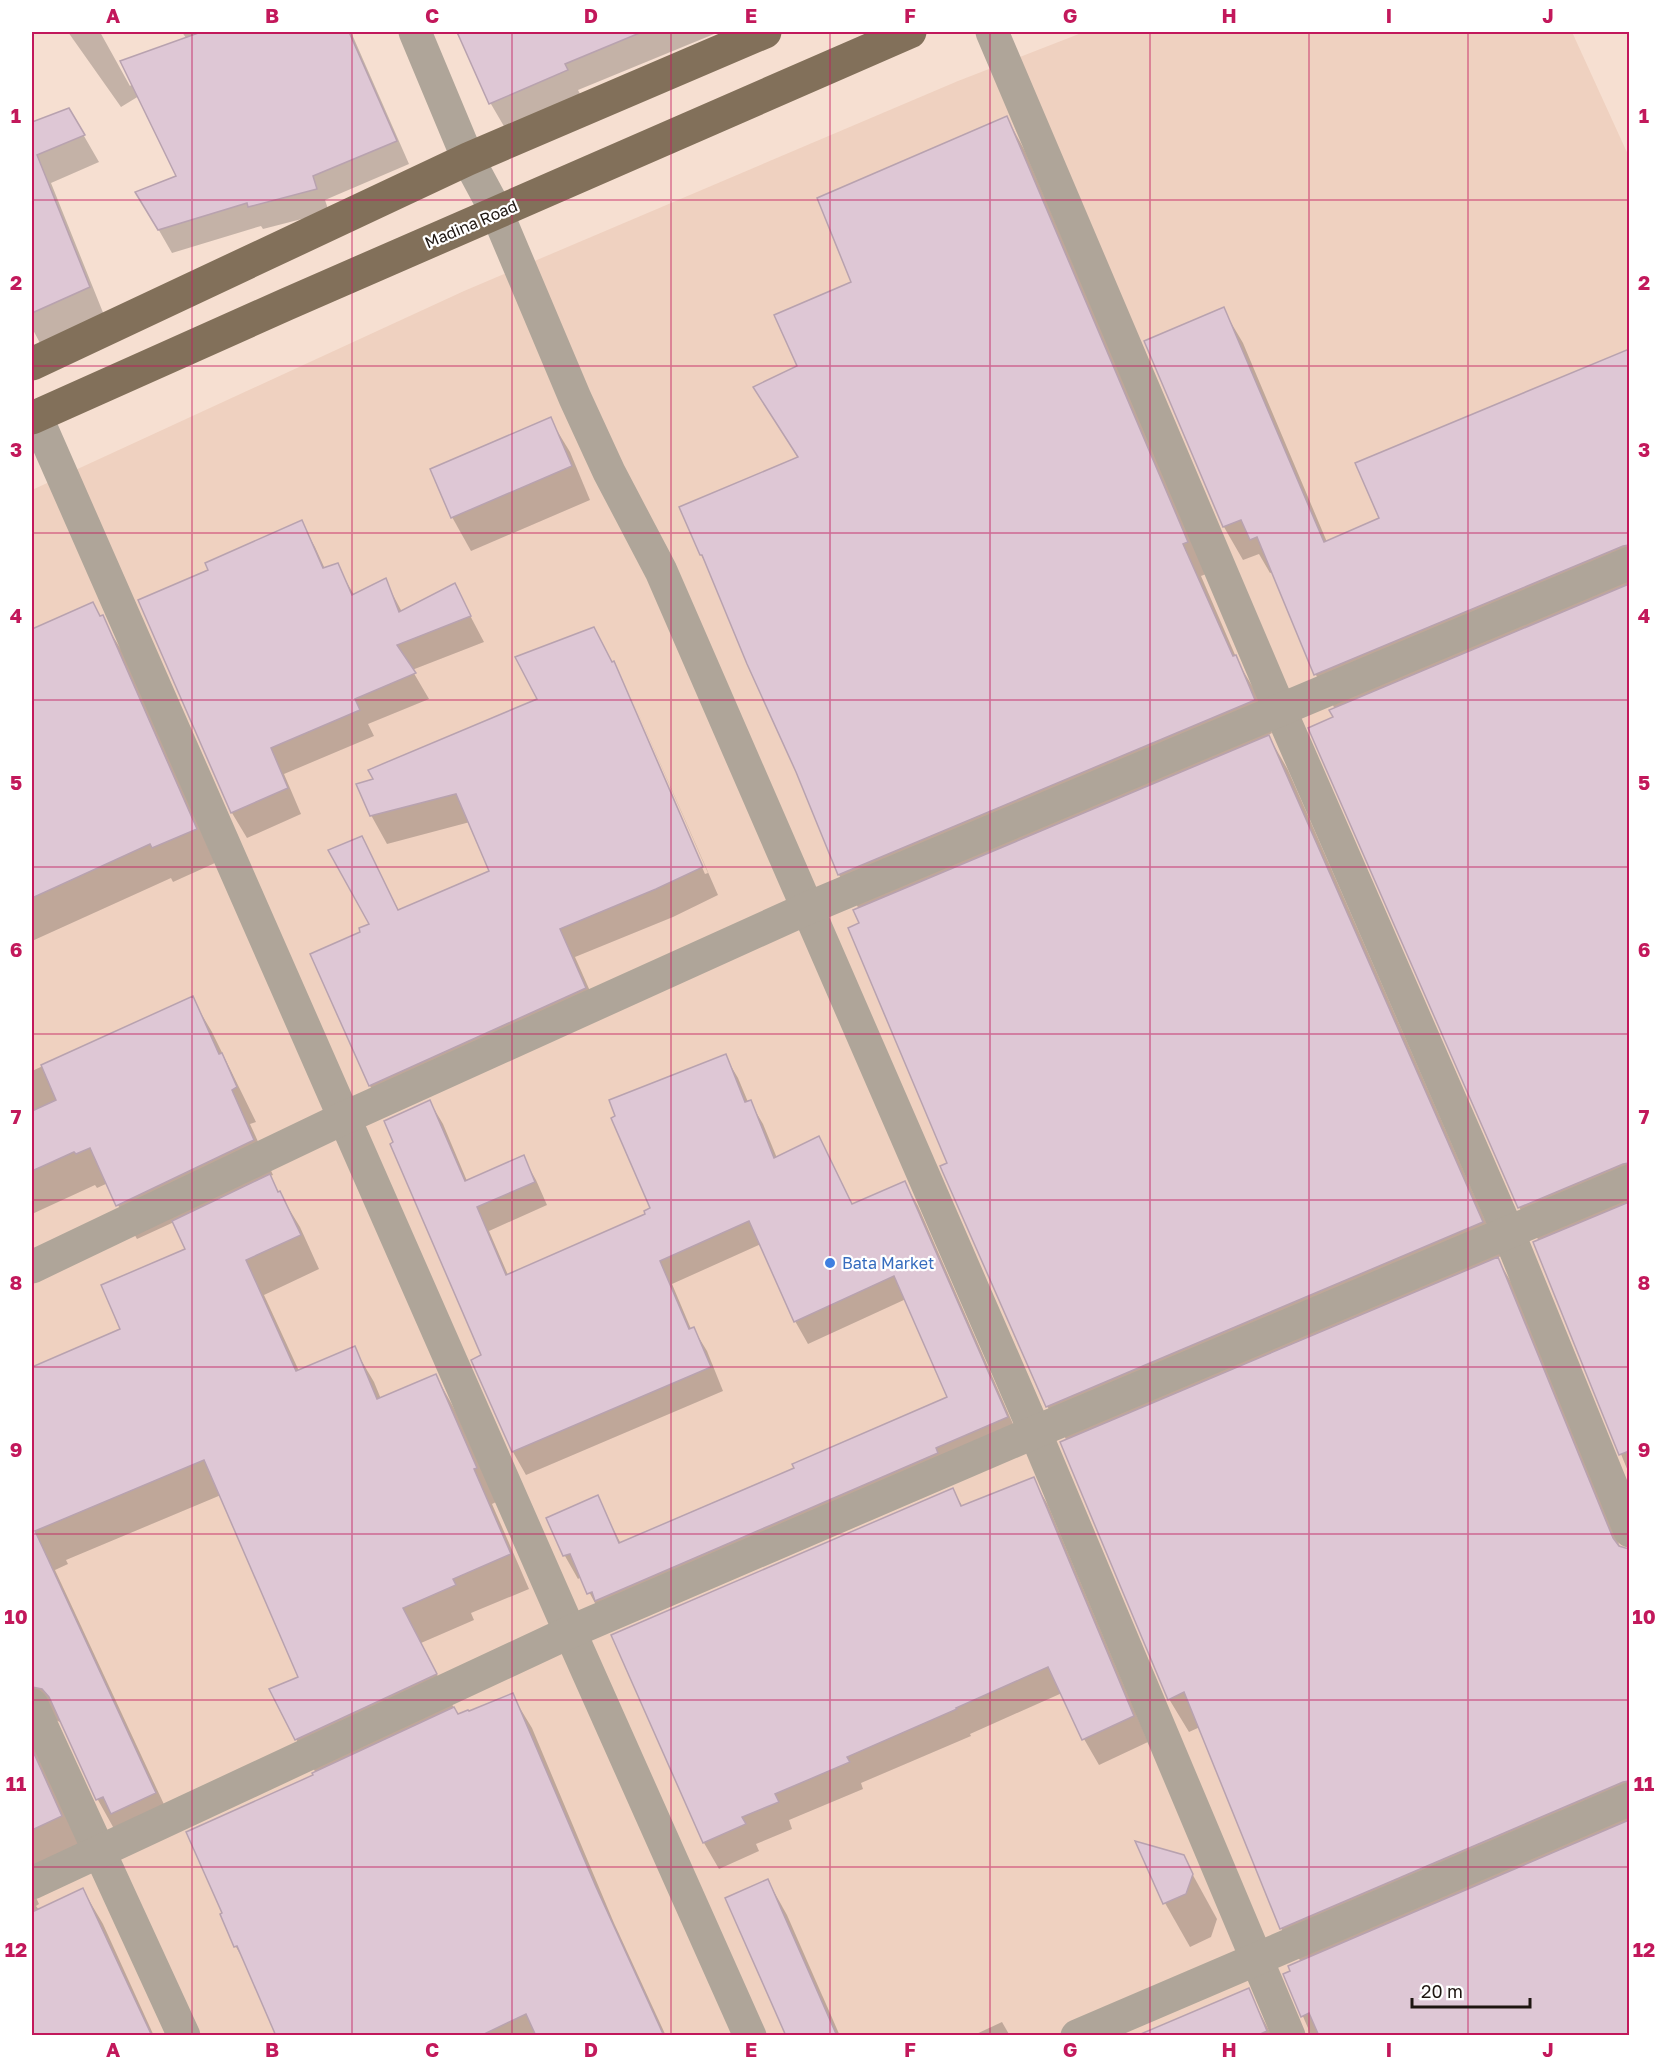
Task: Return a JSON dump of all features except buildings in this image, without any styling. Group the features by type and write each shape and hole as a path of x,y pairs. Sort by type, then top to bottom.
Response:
{"main road":[{"path":"32,364 468,159 765,32"},
{"name":"Madina Road","path":"34,417 286,304 910,32"}],"street":[{"path":"415,32 468,159 497,213 609,472 661,571 1035,1432 1289,2036"},
{"path":"992,32 1280,711 1508,1232 1629,1531"},
{"path":"34,417 750,2036"},
{"path":"32,1267 344,1118 806,909 1629,563"},
{"path":"32,1883 570,1632 1629,1180"},
{"path":"32,1705 184,2036"},
{"path":"1077,2036 1629,1799"}],"shaded area":[{"name":"Bata Market","path":"1084,32 1572,32 1630,159 1629,2035 32,2035 32,490 464,291 958,81"}],"place":[{"name":"Bata Market","path":"830,1263"}]}
